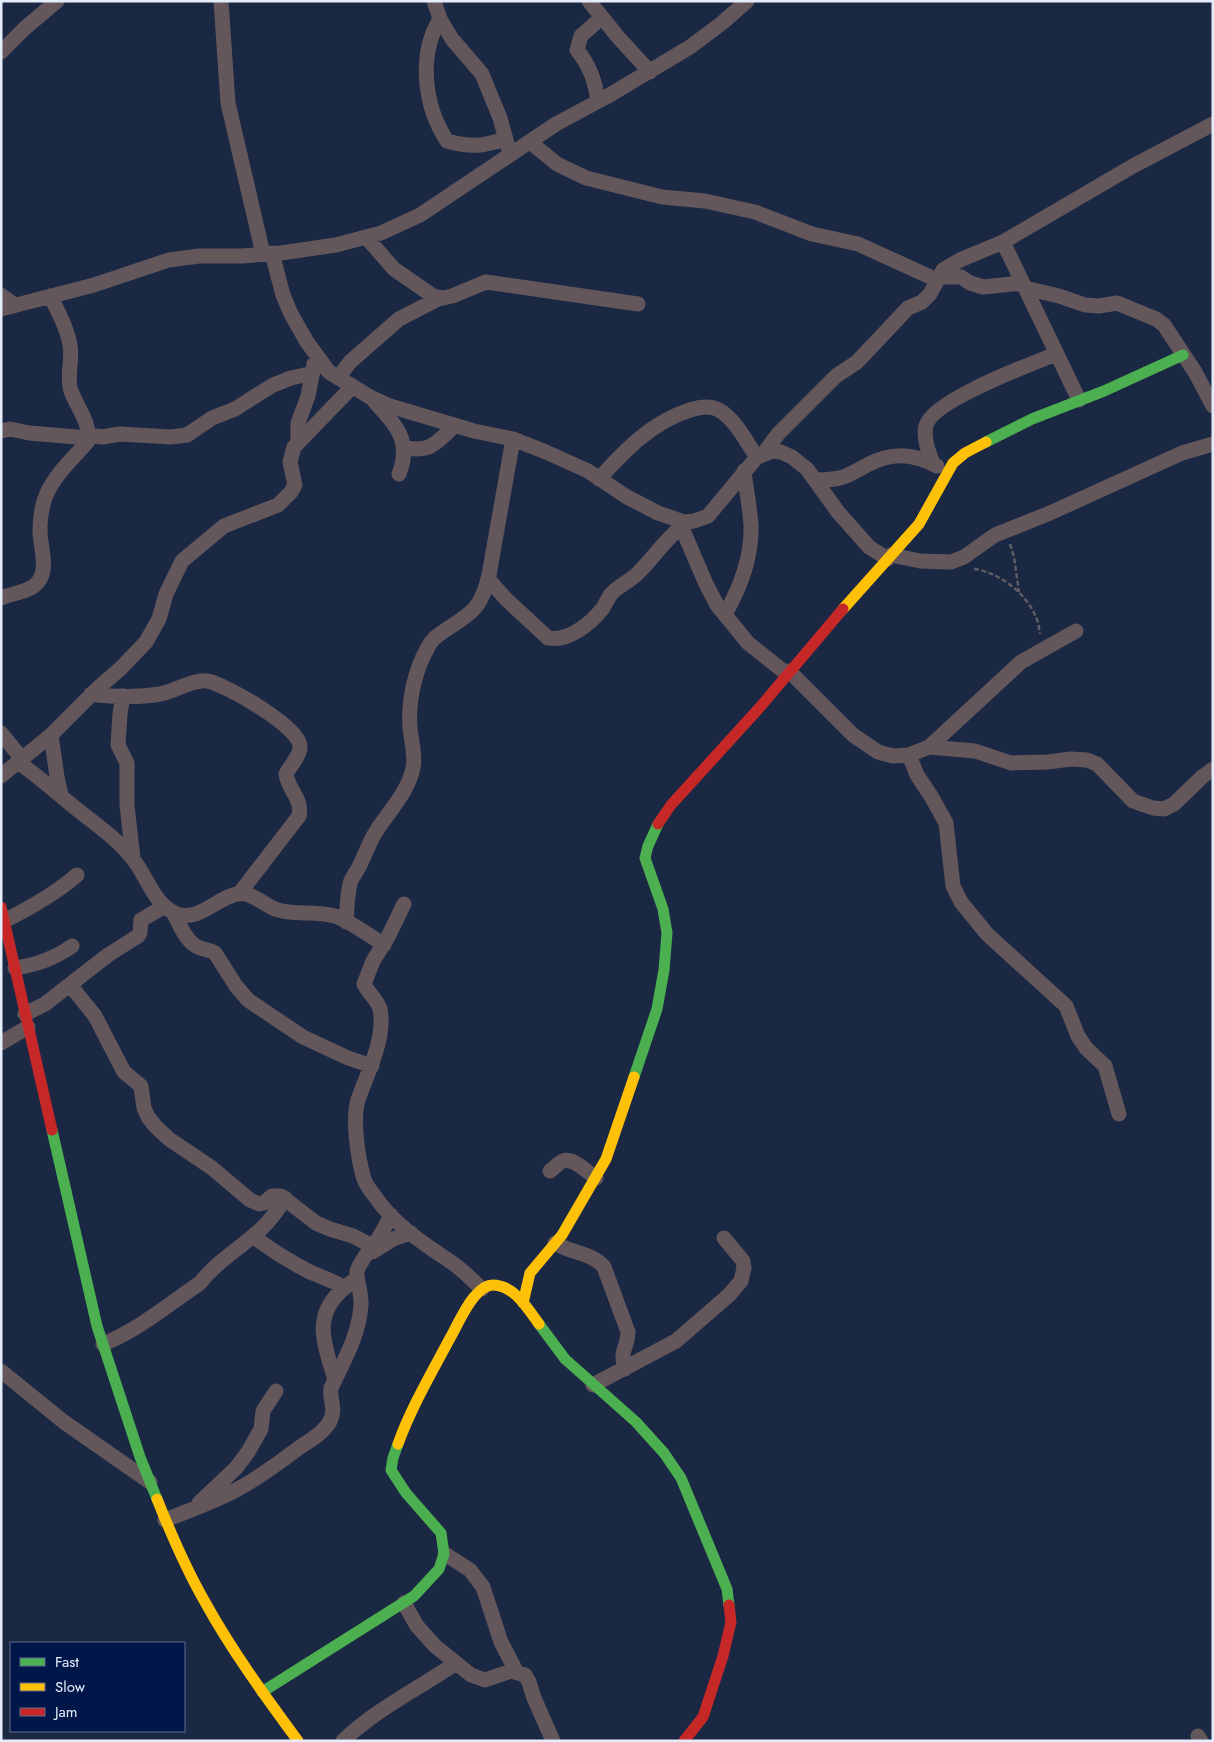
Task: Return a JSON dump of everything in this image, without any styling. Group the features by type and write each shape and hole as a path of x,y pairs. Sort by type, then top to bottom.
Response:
{"street":[{"path":"1,52 25,28 57,1"},
{"path":"221,1 228,103 268,254 291,314 307,342 329,372 352,387 390,406 455,426 512,439 588,471 628,497 680,524 717,605 748,643 788,672 853,735 878,752 893,756 909,755 929,747 1021,662 1076,631"},
{"path":"434,1 440,19 460,50 482,74 500,118 508,147"},
{"path":"590,1 650,72"},
{"path":"440,19 432,36 427,61 427,87 440,129 447,141 466,146 508,147 530,142 556,124 650,72 690,47 747,1"},
{"path":"598,102 596,84 588,64 577,50 581,36 602,17"},
{"path":"488,579 507,600 548,638 556,640 585,626 603,607 611,595 637,574 680,524 708,516 744,471 836,376 857,362 908,308 922,302 930,294 942,270 949,265 1003,242 1133,166 1213,124"},
{"path":"530,142 556,164 586,178 662,196 705,201 755,212 812,234 858,244 938,278 962,277 970,283 983,287 1024,285 1085,305 1098,306 1117,303 1145,314 1164,325 1195,372 1213,406"},
{"path":"1,295 8,307 94,285 169,260 199,256 268,254 336,245 381,233 420,215 508,147"},
{"path":"366,237 394,269 422,290 440,298"},
{"path":"1003,242 1079,400"},
{"path":"338,378 350,362 399,319 440,298 464,292 486,282 638,304"},
{"path":"1,598 33,587 40,579 43,568 40,532 47,493 59,473 88,441 89,436 81,410 70,390 70,346 60,314 50,296"},
{"path":"298,443 298,423 308,396 316,354"},
{"path":"933,464 925,440 926,425 931,416 976,388 1056,354"},
{"path":"522,1303 530,1273 562,1235 606,1160 657,1009 664,970 667,933 663,909 645,858 657,826 671,805 761,706 828,625 919,524 953,463 965,453 1032,419 1183,355"},
{"path":"1,431 10,429 29,434 102,437 120,434 171,437 187,434 212,418 235,410 273,385 291,378 313,373"},
{"path":"1,776 51,735 146,642 159,619 166,594 182,562 224,526 278,505 291,492 295,485 290,462 290,456 294,447 352,387"},
{"path":"370,397 398,430 404,447 404,458 399,474"},
{"path":"599,478 616,460 663,420 700,407 717,408 729,416 760,455"},
{"path":"404,447 423,450 438,442 455,426"},
{"path":"346,922 350,883 367,846 377,829 393,809 413,770 414,758 410,726 410,702 418,669 428,645 436,636 477,608 484,595 512,439"},
{"path":"760,455 772,451 781,452 792,457 807,469 838,512 869,547 890,557 950,562 964,557 974,548 1006,530 1050,513 1182,453 1213,444"},
{"path":"816,480 833,480 846,476 890,456 909,456 924,460 948,471"},
{"path":"725,614 740,581 749,548 751,525 744,471"},
{"path":"91,694 123,696 161,694 205,681 228,688 257,705 289,729 299,740 298,754 286,774 287,782 299,800 301,808 299,816 239,894"},
{"path":"123,696 118,746 127,763 127,806 133,859"},
{"path":"1,733 20,760 61,796 108,833 133,859 155,895 169,909 191,942 195,946 215,953 236,986 248,1000 303,1037 348,1058 372,1066"},
{"path":"51,735 61,796"},
{"path":"929,747 975,751 1011,762 1088,760 1097,764 1133,801 1153,808 1164,809 1174,804 1202,776 1213,769"},
{"path":"909,755 917,775 946,823 953,886 961,902 987,934 1066,1006 1078,1036 1086,1048 1105,1066 1119,1114"},
{"path":"77,875 37,904 3,914 96,1326 140,1457 174,1543 205,1603 262,1692 298,1741"},
{"path":"169,909 180,915 192,914 209,908 224,899 245,894 276,910 298,914 335,916 384,944"},
{"path":"404,904 384,944 373,961 364,984 378,1005 380,1012 379,1034 372,1066 358,1102 356,1117 358,1144 365,1181 375,1197 410,1233 452,1263 482,1289"},
{"path":"1,1043 45,1004 108,955 138,936 141,920 169,909"},
{"path":"15,968 58,956 72,946"},
{"path":"70,985 94,1016 124,1072 141,1086 144,1108 148,1117 169,1139 212,1168 255,1202 264,1203 272,1196 281,1196 316,1223 353,1236 368,1252"},
{"path":"550,1171 567,1160 578,1165 596,1178"},
{"path":"103,1344 141,1324 200,1283 232,1251 253,1236 274,1216 285,1198"},
{"path":"165,1520 196,1509 238,1489 278,1464 326,1427 332,1418 330,1394 351,1346 358,1323 361,1294 356,1278 357,1271 391,1215"},
{"path":"368,1252 384,1243 410,1233"},
{"path":"253,1236 268,1248 300,1267 345,1288"},
{"path":"594,1385 676,1341 716,1308 741,1281 744,1268 743,1261 724,1238"},
{"path":"554,1243 599,1262 604,1267 628,1332 628,1338 622,1351 625,1369"},
{"path":"335,1380 322,1334 324,1320 329,1307 338,1293 356,1278"},
{"path":"262,1692 414,1596 432,1579 442,1566 445,1554 441,1533 397,1480 391,1470 391,1463 398,1443 428,1380 473,1298 482,1289 491,1285 501,1286 511,1291 522,1303 565,1359 636,1422 664,1453 681,1478 727,1589 731,1622 723,1656 703,1716 684,1741"},
{"path":"1,1371 64,1422 150,1482"},
{"path":"196,1509 236,1468 248,1452 261,1428 264,1411 276,1391"},
{"path":"445,1554 470,1570 483,1587 501,1642 516,1671"},
{"path":"404,1602 417,1626 435,1646 470,1675 485,1680 506,1672 516,1671 525,1675 530,1682 534,1698 553,1741"},
{"path":"343,1741 355,1729 389,1704 456,1663"}],"path":[{"path":"1006,530 1014,557 1019,592"},
{"path":"954,561 967,568 977,569 998,577 1019,592 1035,614 1044,650"}],"traffic: fast":[{"path":"986,442 1032,419 1104,391 1183,355"},
{"path":"634,1077 657,1009 664,970 667,933 663,909 645,858 658,824"},
{"path":"52,1130 97,1326 140,1457 157,1499"},
{"path":"539,1324 565,1359 636,1422 664,1453 681,1478 727,1589 729,1605"},
{"path":"262,1692 414,1596 439,1569 444,1554 441,1533 406,1493 391,1470 398,1444"}],"traffic: slow":[{"path":"843,609 919,524 953,463 965,453 986,442"},
{"path":"523,1303 530,1273 562,1235 606,1159 634,1077"},
{"path":"398,1444 415,1404 461,1318 470,1302 480,1291 493,1285 507,1289 520,1299 539,1324"},
{"path":"157,1499 185,1564 215,1620 249,1673 298,1741"}],"traffic: jam":[{"path":"658,824 671,805 761,706 843,609"},
{"path":"1,907 52,1130"},
{"path":"684,1741 703,1717 723,1656 731,1622 729,1605"}]}
